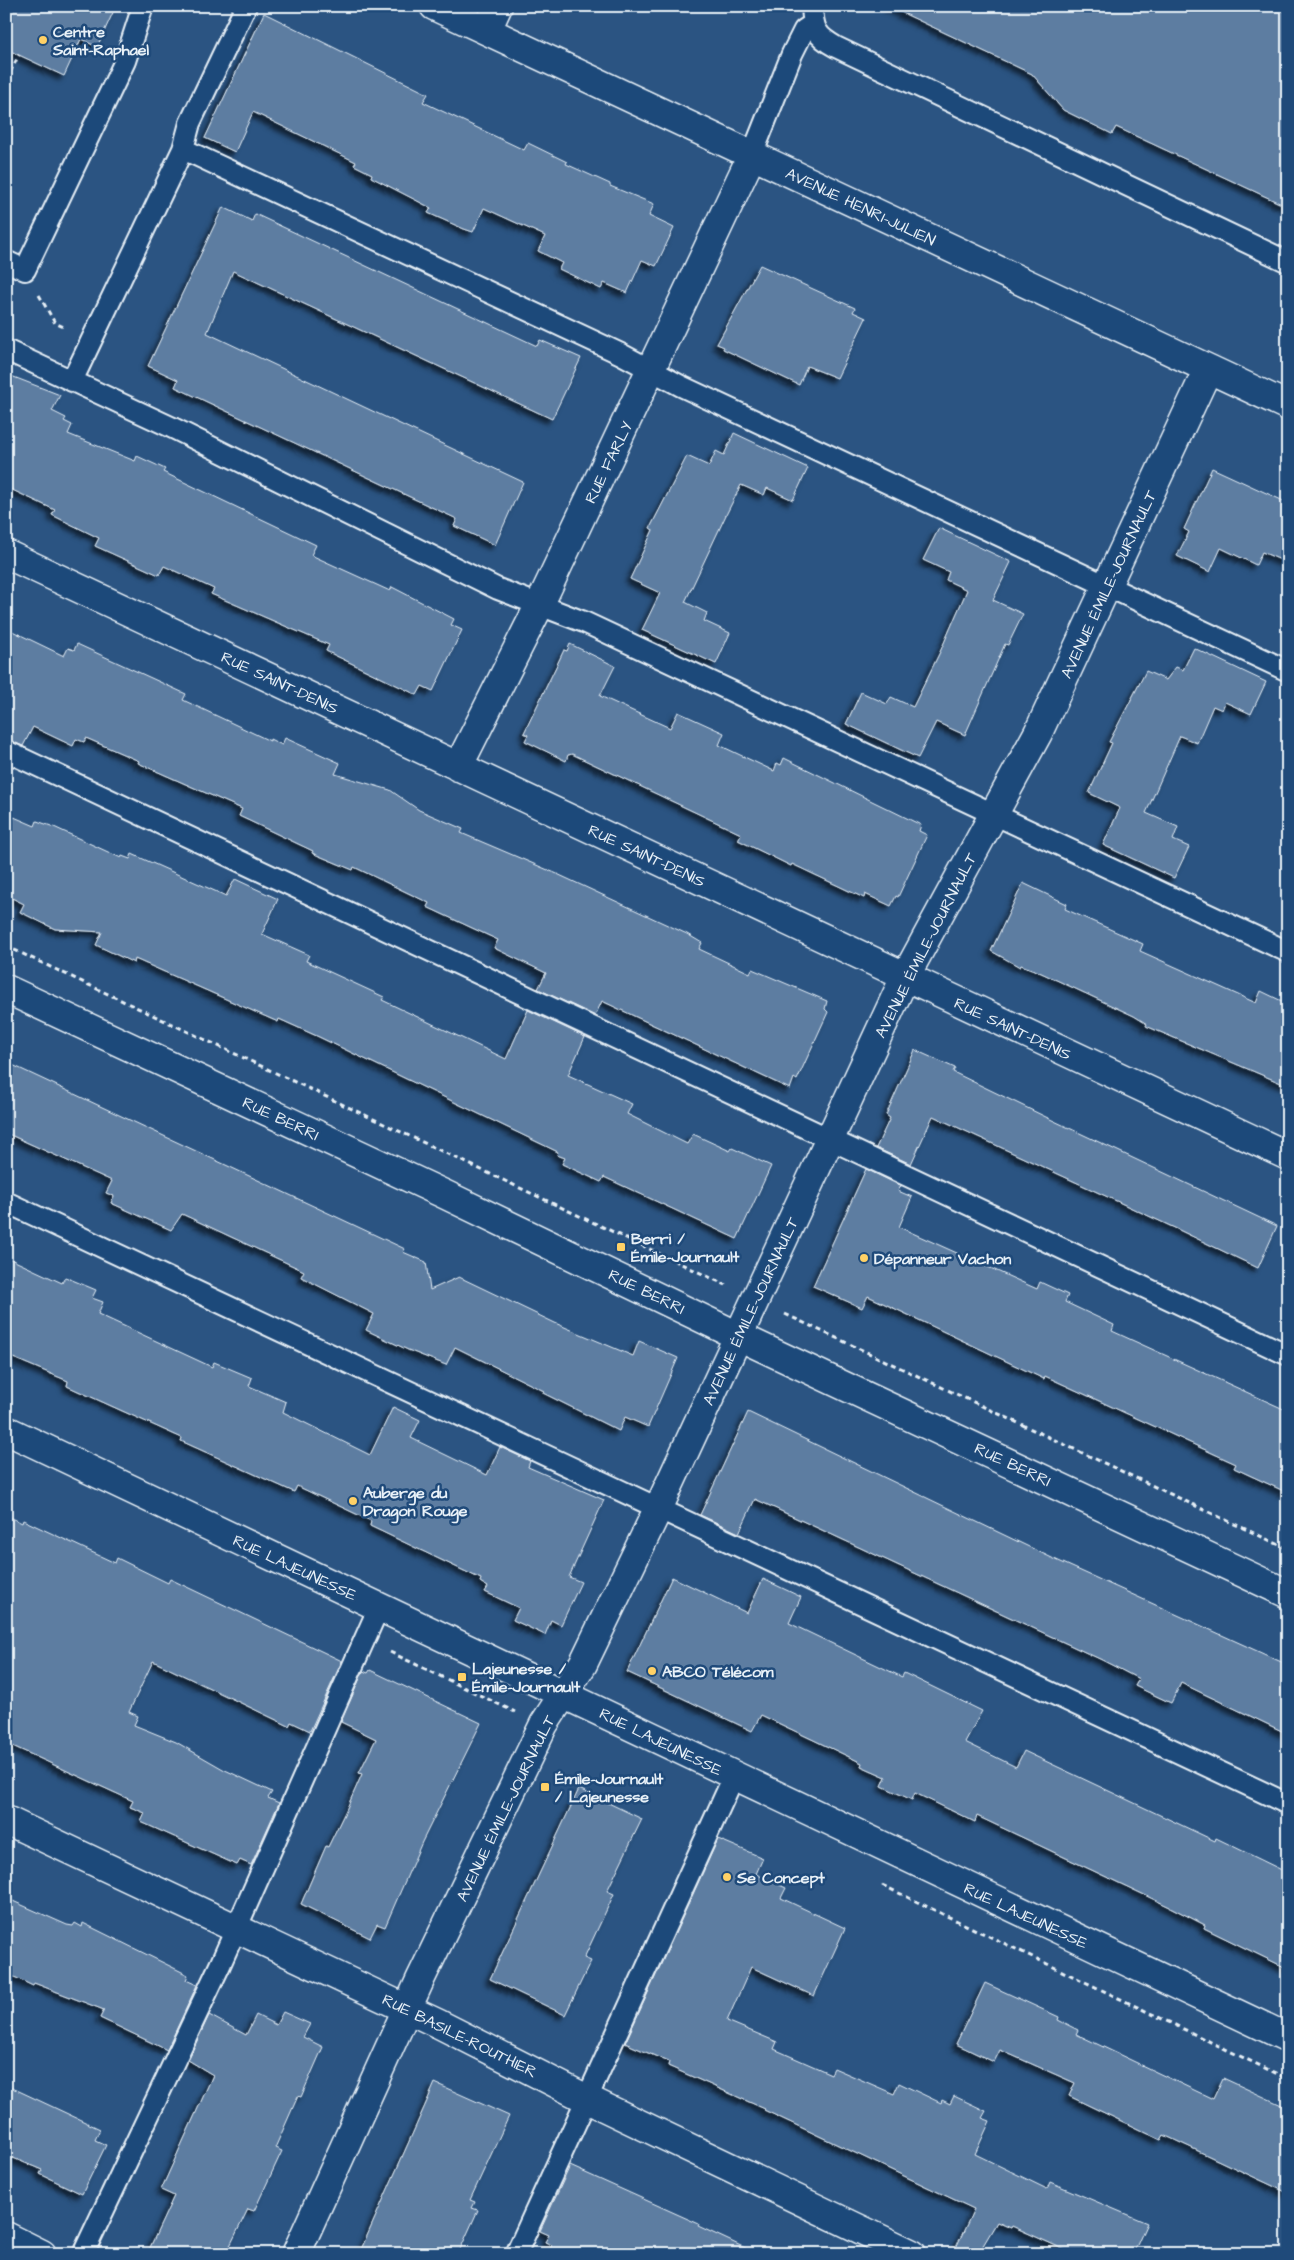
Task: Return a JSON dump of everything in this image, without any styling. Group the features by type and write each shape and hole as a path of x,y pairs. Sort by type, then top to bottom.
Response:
{"street":[{"name":"AVENUE HENRI-JULIEN","path":"434,6 492,18 752,155 1288,406"},
{"name":"RUE FARLY","path":"458,767 539,606 752,155"},
{"name":"AVENUE ÉMILE-JOURNAULT","path":"296,2254 407,2009 544,1724 590,1650 659,1507 905,977 1038,733 1208,369"},
{"name":"RUE SAINT-DENIS","path":"6,554 1288,1156"},
{"name":"RUE BERRI","path":"6,990 446,1194 739,1336 1288,1594"},
{"name":"RUE LAJEUNESSE","path":"6,1430 1288,2038"},
{"name":"RUE BASILE-ROUTHIER","path":"6,1820 407,2009 587,2099 912,2254"},
{"path":"6,2236 42,2254"}],"lane":[{"path":"6,261 25,270 125,60 143,6"},
{"path":"72,381 183,149 190,124 246,6"},
{"path":"752,155 792,54 812,15"},
{"path":"812,15 818,34 836,47 1288,262"},
{"path":"183,149 652,370 680,386 1288,671"},
{"path":"6,350 180,431 498,589 584,622 1288,952"},
{"path":"6,751 1288,1355"},
{"path":"6,1202 1288,1804"},
{"path":"83,2254 236,1929 379,1607"},
{"path":"516,2254 698,1850 734,1776"}],"path":[{"path":"6,80 19,55"},
{"path":"6,946 722,1283"},
{"path":"790,1316 1288,1548"},
{"path":"384,1649 494,1702"},
{"path":"880,1884 1288,2079"}],"building":[{"name":"Centre Saint-Raphael","path":"6,6 116,6 97,47 81,39 64,76 6,49"},
{"path":"888,6 1288,6 1288,207 1116,127 1112,134 1063,110 1032,74"},
{"path":"264,13 428,94 423,102 524,150 528,143 567,162 566,164 610,184 610,186 654,204 649,216 674,228 656,266 642,260 627,293 604,283 601,289 559,269 562,263 538,251 545,236 484,208 473,232 464,229 428,213 431,208 371,177 372,174 354,165 356,162 253,112 235,152 205,138"},
{"path":"223,207 252,221 255,214 537,346 540,340 581,358 552,419 233,271 207,333 523,482 495,545 454,526 457,519 175,387 178,380 148,366"},
{"path":"760,265 855,308 853,312 866,318 837,378 807,366 799,385 723,349 724,347 717,344"},
{"path":"6,374 60,395 52,411 66,418 64,421 72,425 68,434 135,461 137,456 165,469 163,472 316,545 311,555 390,591 392,587 454,619 451,625 462,630 433,691 422,686 417,695 326,651 329,645 211,594 214,589 164,566 159,575 95,546 99,538 52,515 55,510 6,487"},
{"path":"734,433 808,468 793,500 767,488 764,495 741,485 685,602 707,613 704,621 730,633 716,664 642,630 660,593 630,579 653,530 650,528 687,456 709,466 716,451 724,455"},
{"path":"1212,468 1288,503 1288,563 1262,552 1256,565 1221,548 1210,572 1177,556 1189,532 1184,529"},
{"path":"939,528 1011,562 993,600 1023,614 1008,645 1005,644 965,735 936,722 918,758 846,724 861,692 887,704 891,697 913,707 940,652 967,590 946,580 949,572 923,560"},
{"path":"6,628 64,656 68,648 74,650 77,644 186,694 183,700 270,741 270,739 282,745 285,738 340,763 335,774 390,790 419,810 463,829 461,833 555,873 687,934 702,943 699,949 750,973 752,969 827,1001 825,1009 828,1012 797,1080 794,1078 790,1089 602,1001 595,1016 538,989 546,973 494,948 498,940 427,907 429,903 354,867 353,870 312,853 313,851 239,816 242,809 86,738 84,742 76,739 73,746 33,727 23,746 6,739"},
{"path":"570,644 615,666 600,696 670,728 678,712 724,733 719,745 774,771 777,763 781,765 784,758 921,825 919,831 927,835 898,897 896,896 891,906 865,894 864,898 792,864 791,866 738,840 741,834 572,754 568,755 566,761 525,741 528,735 524,733 564,650 567,651"},
{"path":"1194,648 1266,682 1251,714 1225,702 1222,710 1213,706 1197,743 1180,736 1146,813 1178,827 1173,840 1189,847 1174,878 1103,845 1120,808 1089,793 1112,743 1109,742 1146,671 1166,680 1176,667 1183,670"},
{"path":"14,817 35,826 37,821 54,827 121,858 122,856 130,859 132,854 226,896 235,879 278,899 262,934 309,955 306,961 384,997 382,1000 506,1059 528,1010 585,1037 568,1075 632,1104 627,1114 687,1144 693,1134 730,1151 732,1148 771,1166 737,1239 604,1177 601,1182 562,1164 565,1158 557,1155 558,1152 319,1037 279,1019 278,1022 135,959 134,963 96,945 102,932 55,929 20,912 24,904 6,895 6,832"},
{"path":"1023,883 1067,904 1065,909 1143,944 1140,951 1256,1003 1261,991 1288,1004 1288,1086 1146,1026 1147,1024 1134,1016 1037,971 1021,965 1020,967 991,951"},
{"path":"915,1050 955,1068 953,1072 1277,1226 1258,1268 933,1116 911,1164 876,1148 890,1118 886,1115"},
{"path":"6,1062 405,1249 403,1252 426,1262 430,1290 459,1277 555,1323 633,1356 639,1341 678,1358 648,1427 625,1417 619,1431 455,1347 446,1365 408,1350 366,1330 374,1314 301,1277 304,1271 182,1214 171,1230 111,1203 114,1196 106,1193 112,1181 6,1133"},
{"path":"866,1169 901,1186 898,1191 912,1197 899,1227 1037,1289 1040,1282 1068,1295 1065,1302 1114,1325 1112,1331 1288,1411 1288,1493 1234,1468 1236,1464 1045,1376 1044,1379 868,1296 862,1308 813,1286"},
{"path":"6,1257 62,1283 65,1277 96,1290 92,1298 103,1302 98,1314 212,1367 214,1362 252,1378 249,1386 286,1402 283,1412 370,1455 393,1407 420,1420 411,1438 487,1475 500,1447 530,1461 528,1467 604,1500 569,1577 581,1582 561,1625 551,1620 545,1635 513,1620 519,1608 485,1592 488,1587 480,1582 481,1579 370,1526 371,1521 297,1486 294,1492 181,1441 182,1438 67,1386 68,1381 6,1355"},
{"path":"748,1412 1052,1558 1288,1665 1288,1734 1181,1683 1171,1703 1135,1686 1139,1679 1102,1660 755,1499 739,1533 700,1515"},
{"path":"6,1515 22,1523 23,1520 115,1563 117,1558 168,1583 170,1579 342,1661 310,1731 291,1722 289,1726 153,1661 129,1712 138,1716 134,1725 176,1742 223,1769 272,1792 268,1798 279,1803 251,1865 240,1860 237,1865 141,1822 145,1813 130,1807 133,1801 6,1743"},
{"path":"672,1577 747,1613 763,1579 801,1597 789,1623 902,1677 904,1673 982,1711 965,1742 1016,1767 1024,1751 1215,1841 1216,1838 1288,1873 1288,1969 1204,1928 1205,1925 1170,1907 977,1816 975,1822 915,1793 912,1800 882,1786 886,1777 861,1766 862,1763 761,1715 752,1731 627,1672"},
{"path":"370,1670 481,1723 422,1842 385,1927 377,1924 370,1938 301,1904 326,1846 328,1847 347,1808 362,1774 359,1773 376,1739 341,1722 363,1671 368,1673"},
{"path":"579,1789 642,1819 607,1891 614,1894 584,1958 591,1961 565,2015 490,1979"},
{"path":"718,1839 763,1858 756,1874 786,1888 781,1898 845,1928 814,1996 751,1967 727,2021 777,2042 774,2049 831,2074 834,2068 894,2094 899,2083 941,2103 942,2100 950,2104 954,2096 986,2111 982,2118 990,2121 975,2154 1047,2189 1050,2182 1147,2223 1133,2254 1074,2254 1012,2226 1011,2228 997,2222 978,2254 953,2254 974,2209 765,2109 668,2066 669,2062 625,2043"},
{"path":"6,1898 67,1925 73,1926 75,1923 82,1927 83,1923 188,1975 186,1980 197,1985 167,2050 100,2018 104,2010 34,1983 33,1986 6,1973"},
{"path":"985,1983 1059,2017 1058,2020 1078,2030 1076,2034 1213,2099 1223,2078 1288,2108 1288,2193 1164,2135 1161,2140 1069,2096 1075,2083 1000,2050 994,2062 956,2044"},
{"path":"283,2012 310,2024 303,2037 323,2047 301,2097 298,2096 275,2148 282,2151 254,2211 248,2209 226,2254 147,2254 174,2196 161,2190 213,2075 188,2060 209,2015 246,2035 256,2015 276,2025"},
{"path":"435,2083 509,2116 470,2200 475,2202 472,2208 478,2210 458,2254 359,2254"},
{"path":"6,2085 100,2129 95,2140 106,2145 82,2194 40,2174 42,2170 6,2155"},
{"path":"570,2166 699,2224 698,2226 758,2254 548,2254 552,2245 545,2242 549,2235 540,2231"}],"place":[{"name":"Centre Saint-Raphael","path":"43,40"},
{"name":"Berri / Émile-Journault","path":"621,1247"},
{"name":"Dépanneur Vachon","path":"864,1258"},
{"name":"Auberge du Dragon Rouge","path":"353,1501"},
{"name":"ABCO Télécom","path":"652,1671"},
{"name":"Lajeunesse / Émile-Journault","path":"462,1677"},
{"name":"Émile-Journault / Lajeunesse","path":"545,1787"},
{"name":"Se Concept","path":"727,1877"}]}
